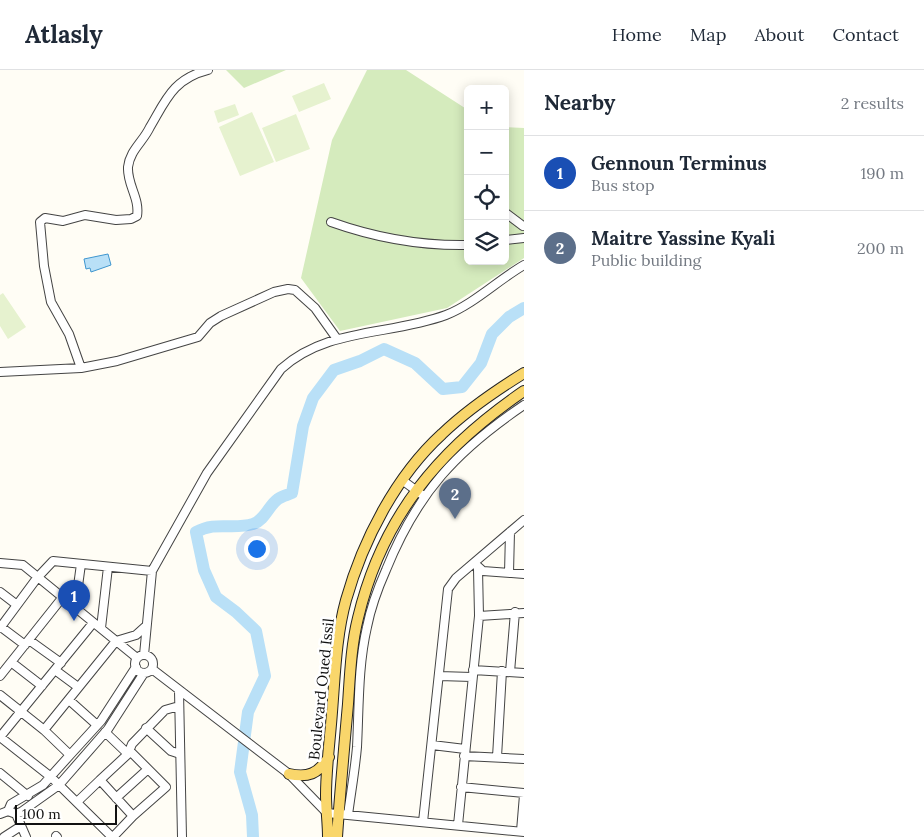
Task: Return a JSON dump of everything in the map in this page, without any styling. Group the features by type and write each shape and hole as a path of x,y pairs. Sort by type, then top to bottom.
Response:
{"main road":[{"name":"Boulevard Oued Issil","path":"328,837 326,795 337,646 346,600 356,570 376,525 402,480 441,434 499,389 524,373"},
{"name":"Boulevard Oued Issil","path":"337,837 343,815 355,670 357,619 365,590 387,536 420,493 441,458 468,433 524,391"},
{"path":"289,774 300,777 312,775 324,765 329,756"}],"street":[{"path":"81,368 69,334 58,318 51,302 44,266 40,222 45,218 64,221 85,215 116,220 131,219 137,216 137,200 129,179 129,159 171,91 187,79 208,70"},
{"path":"509,216 523,226"},
{"path":"331,222 367,234 404,242 464,245"},
{"path":"509,240 524,238"},
{"path":"144,655 152,571 207,473 269,384 294,357 319,344 395,329 445,315 457,310 524,265"},
{"path":"0,372 81,368 117,362 198,337 214,320 280,290 295,290 315,308 338,339"},
{"path":"402,480 420,493 472,443 524,405"},
{"path":"424,822 448,589 456,578 476,566 524,520"},
{"path":"509,573 510,532"},
{"path":"78,687 58,667 1,625 53,561 152,571"},
{"path":"0,563 20,564 94,622 136,658 136,667 97,725 51,777 28,796 11,804 4,812"},
{"path":"75,608 81,564"},
{"path":"476,566 524,574"},
{"path":"458,825 479,616 476,566"},
{"path":"101,628 108,567"},
{"path":"0,592 17,605"},
{"path":"0,676 62,598"},
{"path":"479,616 515,612 524,613"},
{"path":"496,757 515,612"},
{"path":"94,622 0,737 51,777 113,837 166,786 181,784"},
{"path":"44,730 116,641 136,635 146,626"},
{"path":"136,658 144,655"},
{"path":"144,655 152,660 152,669"},
{"path":"11,662 42,686"},
{"path":"136,667 144,673"},
{"path":"336,668 355,670"},
{"path":"4,812 16,814 58,785 105,732 144,673 152,669"},
{"path":"152,669 195,704 289,774 327,813 522,831 524,794 461,787"},
{"path":"439,676 506,672 524,673"},
{"path":"179,691 182,837"},
{"path":"0,695 44,730 70,755"},
{"path":"69,700 97,725"},
{"path":"77,802 129,752 146,728 164,710 179,706"},
{"path":"146,728 171,751 180,754"},
{"path":"105,732 166,786"},
{"path":"432,745 496,757 524,759"},
{"path":"116,798 148,769"},
{"path":"0,774 28,796"},
{"path":"100,780 133,816"},
{"path":"16,814 26,837"},
{"path":"4,837 21,826"},
{"path":"482,828 482,837"}],"green space":[{"path":"226,70 286,70 244,88"},
{"path":"367,70 406,70 464,107 464,265 509,265 509,127 524,128 524,258 447,308 340,331 301,278 332,140"},
{"path":"324,83 331,99 299,112 292,96"},
{"path":"235,104 239,115 218,123 214,111"},
{"path":"252,112 274,162 240,176 219,127"},
{"path":"296,114 310,149 276,162 262,128"},
{"path":"3,293 26,327 8,339 0,326 0,295"}],"water":[{"path":"108,254 111,265 91,272 90,268 86,269 84,259"}],"waterway":[{"path":"253,837 252,815 240,772 248,712 265,676 256,631 236,612 216,597 204,570 196,532 217,526 245,526 253,524 261,519 278,499 292,493 303,426 313,398 334,370 360,361 384,349 415,363 443,389 462,387 481,363 492,334 509,317 524,308"}],"place":[{"name":"Maitre Yassine Kyali","path":"455,519"},
{"name":"Gennoun Terminus","path":"74,621"}]}
